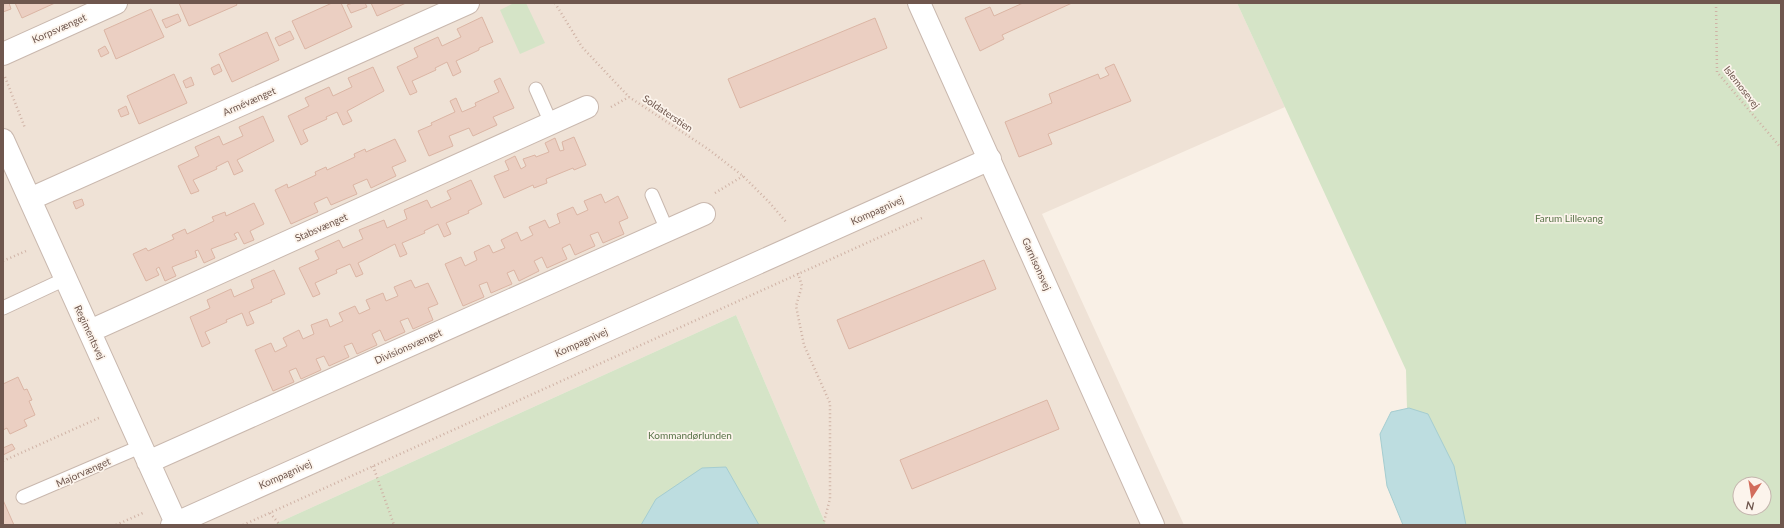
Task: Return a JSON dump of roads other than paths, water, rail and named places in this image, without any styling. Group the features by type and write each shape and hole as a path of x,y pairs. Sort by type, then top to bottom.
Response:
{"street":[{"name":"Korpsvænget","path":"3,54 116,3"},
{"name":"Armévænget","path":"30,199 468,3"},
{"name":"Garnisonsvej","path":"919,3 1153,525"},
{"name":"Stabsvænget","path":"90,331 587,107"},
{"name":"Regimentsvej","path":"3,140 145,454 174,524"},
{"name":"Kompagnivej","path":"174,524 990,159"},
{"name":"Divisionsvænget","path":"145,454 704,214"}],"lane":[{"path":"536,88 551,122"},
{"path":"652,195 667,230"},
{"path":"3,308 65,279"},
{"name":"Majorvænget","path":"23,497 145,454"}],"water":[{"path":"1409,408 1428,414 1454,466 1466,525 1403,525 1387,486 1380,434 1391,412"},
{"path":"726,467 759,525 641,525 656,499 702,468"}],"park label":[{"name":"Farum Lillevang","path":"1569,218"},
{"name":"Kommandørlunden","path":"690,435"}]}
